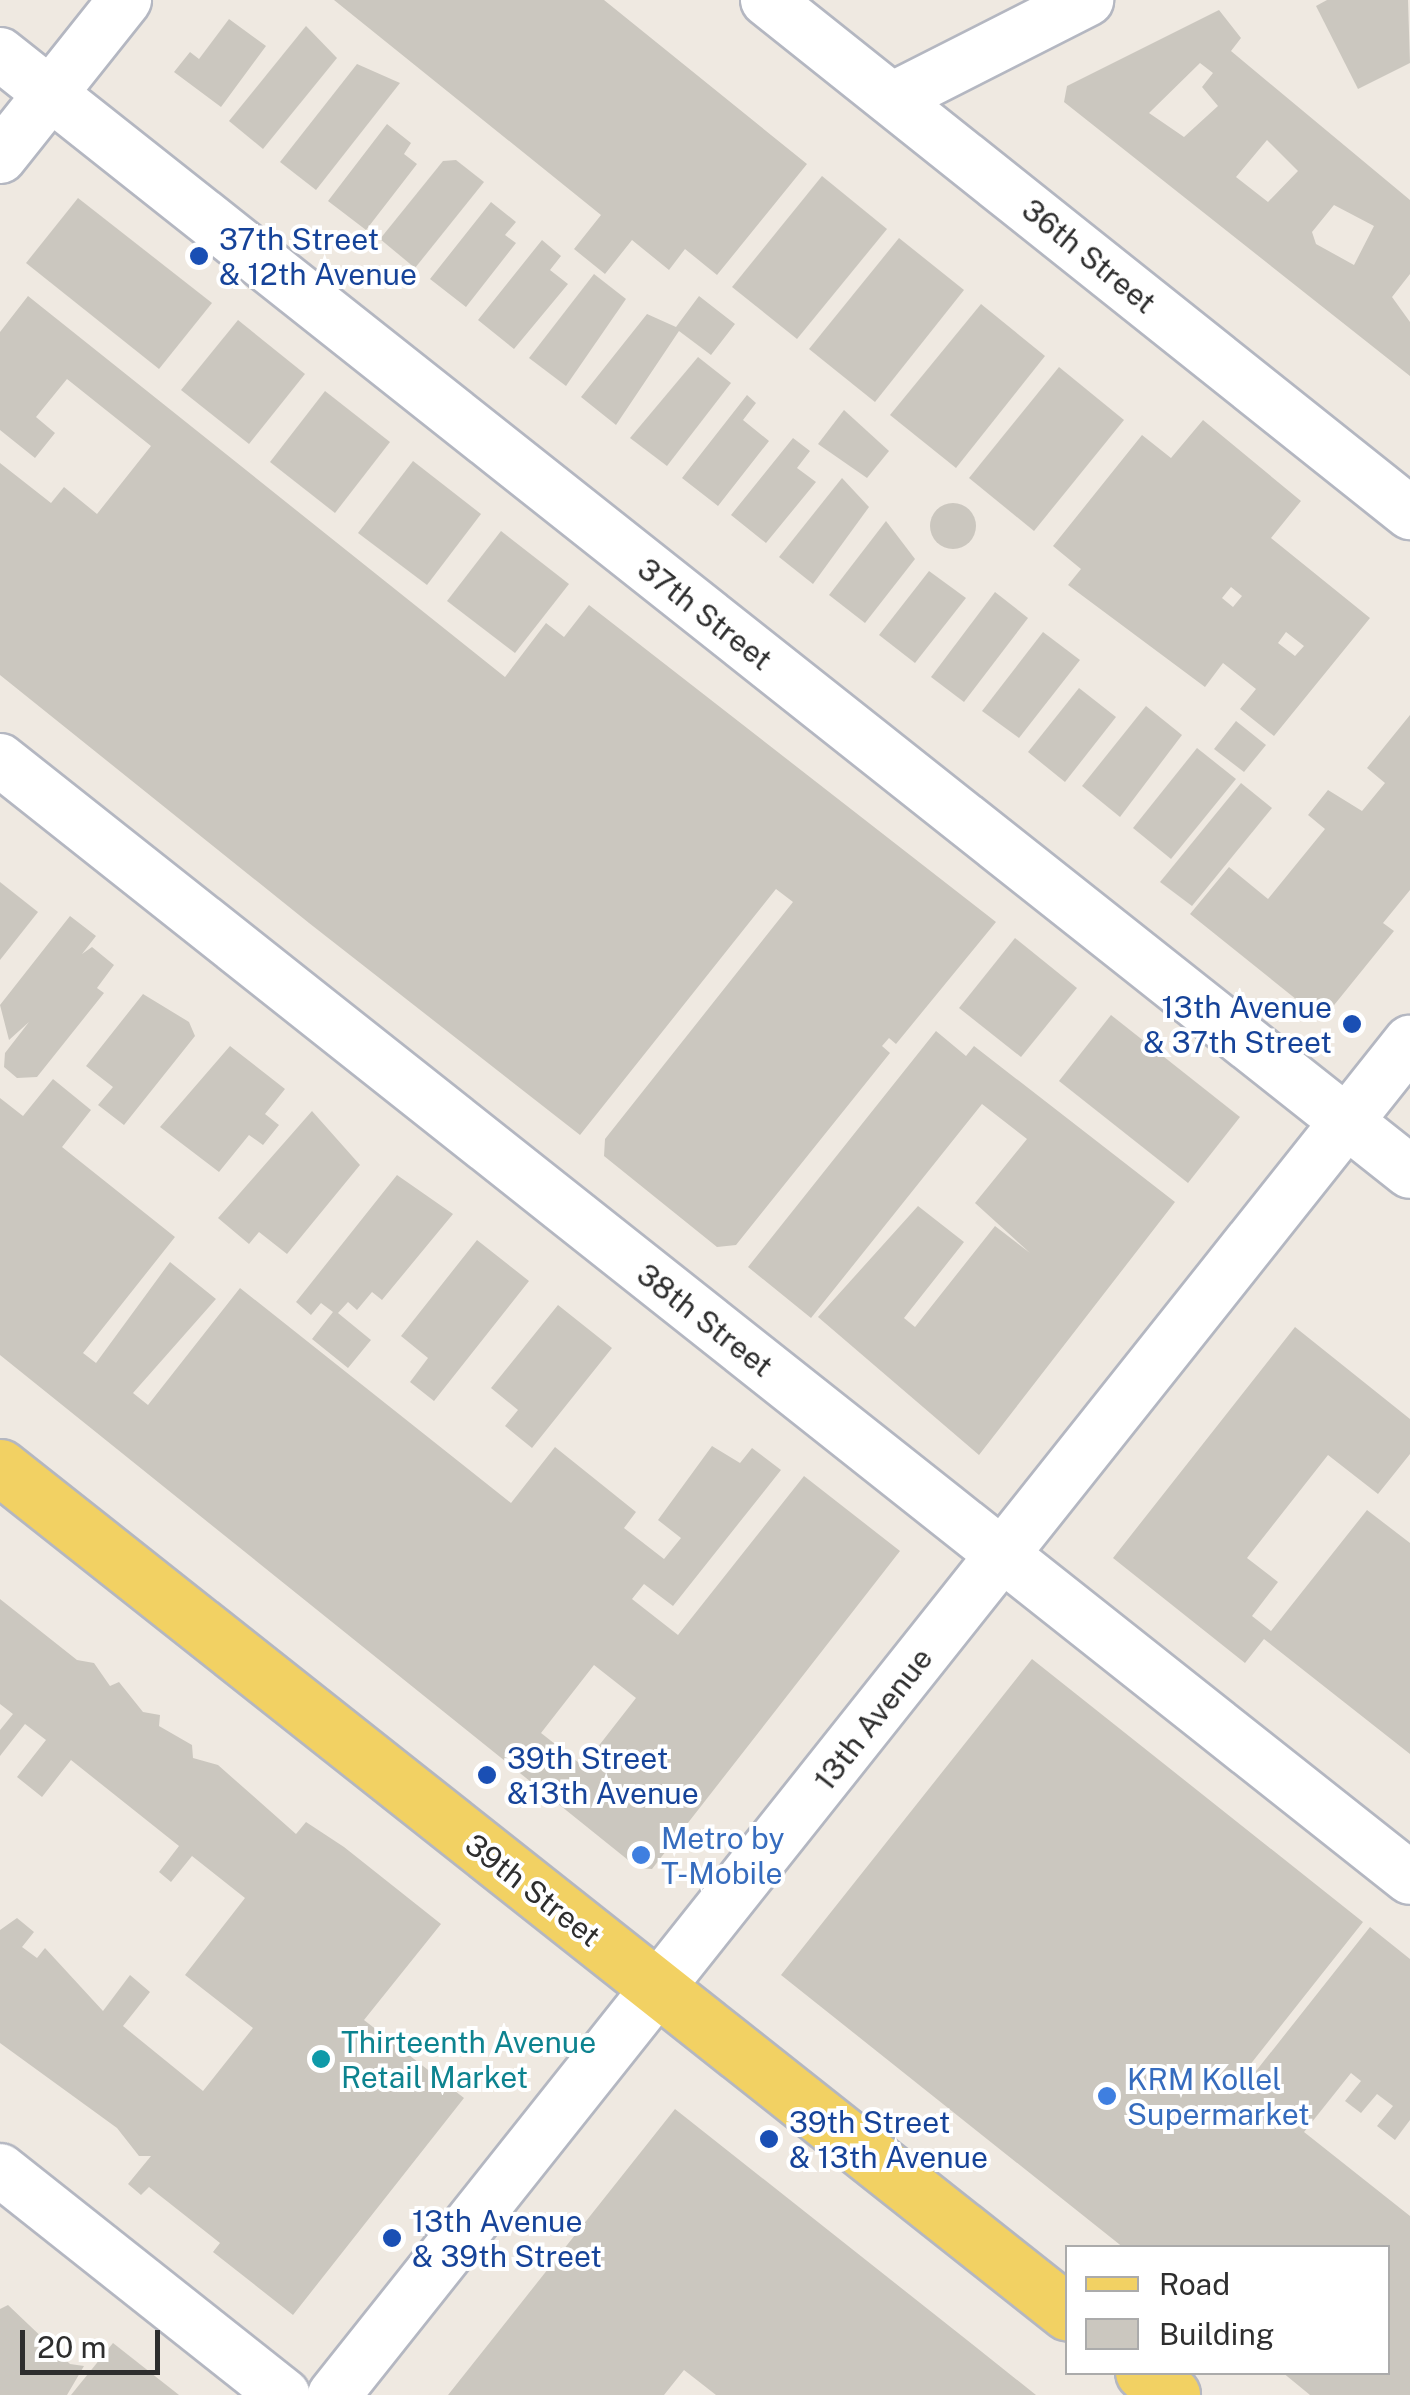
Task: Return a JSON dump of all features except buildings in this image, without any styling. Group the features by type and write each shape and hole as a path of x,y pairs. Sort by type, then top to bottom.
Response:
{"main road":[{"name":"39th Street","path":"0,1467 1065,2311"},
{"path":"1147,2375 1172,2395"}],"street":[{"path":"0,157 125,0"},
{"name":"36th Street","path":"767,0 892,100 1390,470 1410,513"},
{"path":"892,100 1087,0"},
{"name":"37th Street","path":"0,54 1410,1172"},
{"name":"38th Street","path":"0,760 1410,1878"},
{"name":"13th Avenue","path":"334,2395 1410,1042"},
{"path":"0,2170 284,2395"}],"place":[{"name":"37th Street & 12th Avenue","path":"199,256"},
{"name":"13th Avenue & 37th Street","path":"1352,1024"},
{"name":"39th Street &13th Avenue","path":"487,1775"},
{"name":"Metro by T-Mobile","path":"641,1855"},
{"name":"Thirteenth Avenue Retail Market","path":"321,2059"},
{"name":"KRM Kollel Supermarket","path":"1107,2096"},
{"name":"39th Street & 13th Avenue","path":"769,2139"},
{"name":"13th Avenue & 39th Street","path":"392,2238"}]}
